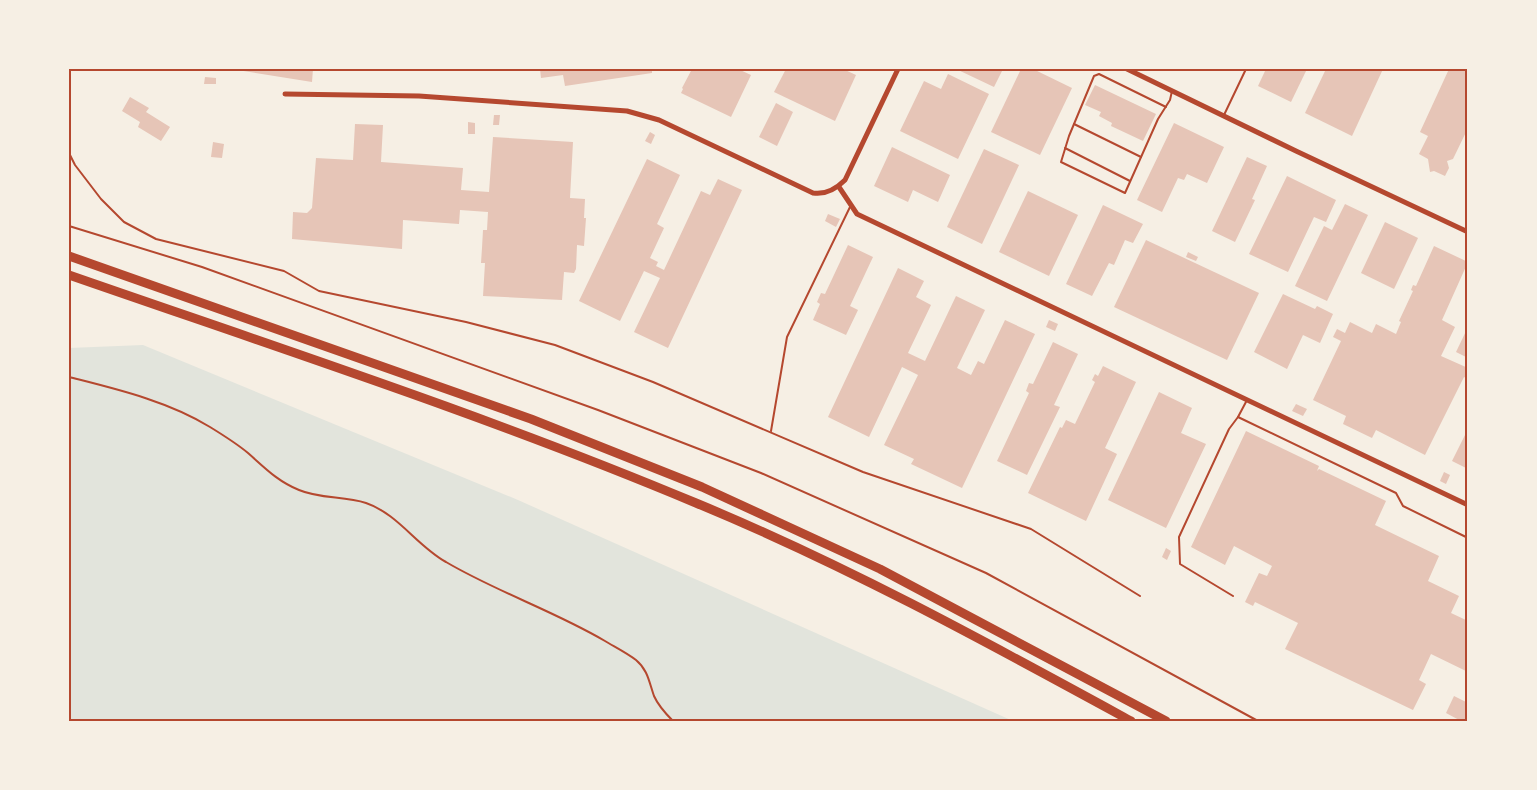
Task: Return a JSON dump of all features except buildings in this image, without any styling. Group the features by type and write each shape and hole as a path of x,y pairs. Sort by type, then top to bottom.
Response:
{"highway":[{"path":"69,256 531,418 702,487 880,569 1166,721"},
{"path":"69,275 518,432 687,499 751,526 879,588 1131,721"}],"street":[{"path":"285,94 419,96 627,111 659,120 813,193 820,194 839,187 850,171 898,69"},
{"path":"1127,69 1468,232"},
{"path":"839,187 856,214 1468,506"}],"lane":[{"path":"1224,115 1246,69"},
{"path":"1166,107 1160,102 1099,74 1094,76 1061,162 1125,193 1140,157 1166,107 1173,91"},
{"path":"1074,124 1140,157"},
{"path":"1065,148 1130,181"},
{"path":"69,153 75,165 101,199 124,222 156,239 284,271 320,291 466,322 555,345 653,382 863,472 1031,529 1140,596"},
{"path":"771,431 787,337 850,207"},
{"path":"1233,596 1180,564 1179,537 1229,429 1247,400"},
{"path":"1238,417 1395,494 1403,507 1468,538"}],"path":[{"path":"69,226 202,267 598,410 761,473 986,573 1258,721"},
{"path":"69,377 147,400 192,418 233,442 248,453 263,469 297,490 366,503 376,508 397,522 444,561 588,631 636,660 645,670 660,706 673,721"}],"shaded area":[{"path":"143,345 518,500 1013,721 69,721 69,348"}]}
